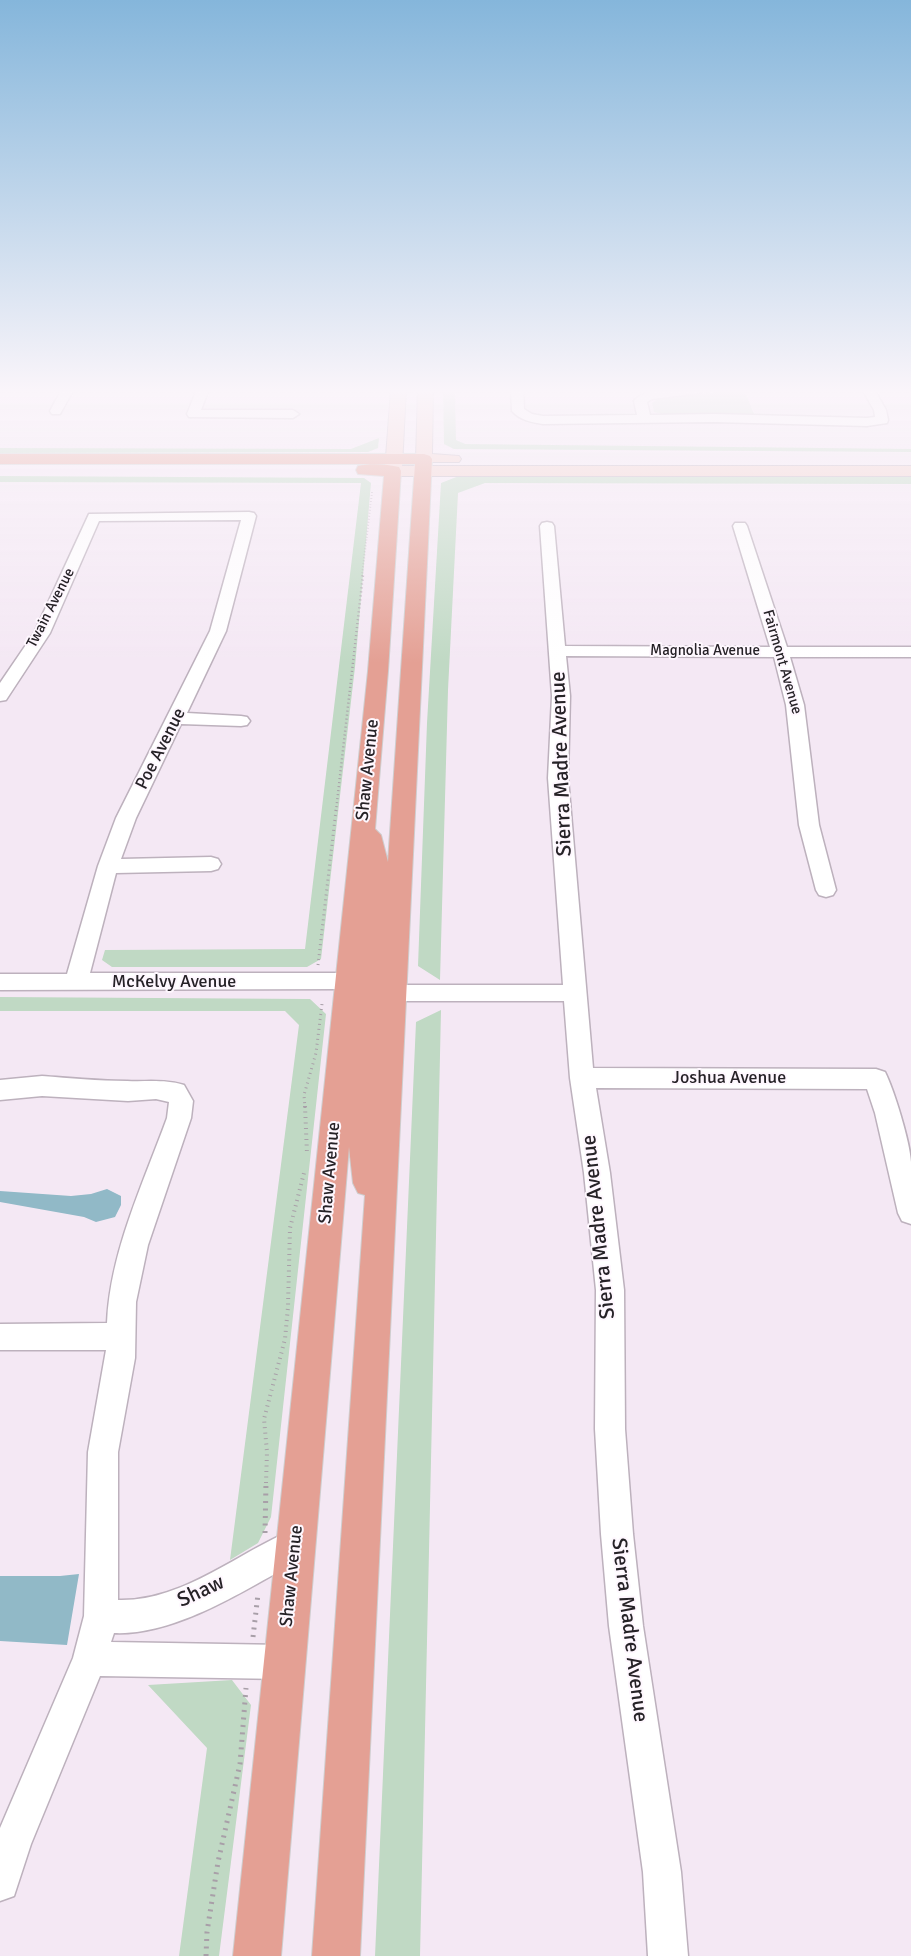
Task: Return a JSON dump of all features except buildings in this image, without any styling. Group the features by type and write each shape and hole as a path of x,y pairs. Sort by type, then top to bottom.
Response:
{"main road":[{"name":"Shaw Avenue","path":"257,1956 364,810 400,480"},
{"name":"Shaw Avenue","path":"336,1956 377,1232 393,993 401,480"},
{"path":"364,810 378,873 372,965 374,974 379,982 393,993"},
{"path":"348,981 359,983 369,994 370,1002 363,1137 377,1232"}],"street":[{"name":"Poe Avenue","path":"76,982 108,866 126,818 218,632 249,516 94,516"},
{"name":"Twain Avenue","path":"0,696 42,633 94,516"},
{"name":"Sierra Madre Avenue","path":"547,526 561,696 558,778 582,1078 597,1173 610,1290 610,1429 624,1608 662,1872 668,1956"},
{"name":"Fairmont Avenue","path":"740,526 793,691 799,718 805,802 812,848 826,890"},
{"name":"Magnolia Avenue","path":"558,651 911,652"},
{"path":"177,718 241,721"},
{"path":"108,866 211,864"},
{"name":"McKelvy Avenue","path":"0,982 348,981"},
{"path":"393,993 575,993"},
{"name":"Joshua Avenue","path":"582,1078 876,1079 887,1113 911,1213"},
{"path":"0,1090 42,1086 128,1091 156,1089 175,1092 181,1101 179,1118 134,1245 122,1302 120,1358 103,1452 101,1616 90,1660 12,1844 0,1882"},
{"path":"0,1337 121,1336"},
{"name":"Shaw","path":"101,1616 137,1617 158,1612 198,1595 295,1545"},
{"path":"90,1660 284,1662"}],"path":[{"path":"318,966 399,480"},
{"path":"307,1157 304,1095 308,1074 316,1053 322,1002"},
{"path":"206,1956 207,1932 218,1862 240,1764 243,1710 265,1539 267,1452 264,1419 285,1339 288,1308 290,1228 305,1165"}],"green space":[{"path":"0,480 367,480 371,483 355,667 321,959 307,967 112,967 102,960 105,950 305,949 361,483 0,482"},
{"path":"448,480 911,480 911,484 485,483 458,493 448,690 440,980 418,966 427,723 441,483"},
{"path":"0,997 310,999 326,1014 271,1517 258,1543 230,1560 299,1025 285,1011 0,1011"},
{"path":"441,1010 420,1956 375,1956 416,1022"},
{"path":"232,1680 251,1705 219,1956 179,1956 207,1748 148,1685"}],"water":[{"path":"107,1189 121,1196 121,1205 115,1217 96,1222 84,1217 0,1202 0,1191 71,1196 91,1194"},
{"path":"79,1574 67,1645 0,1641 0,1576 60,1576"}]}
